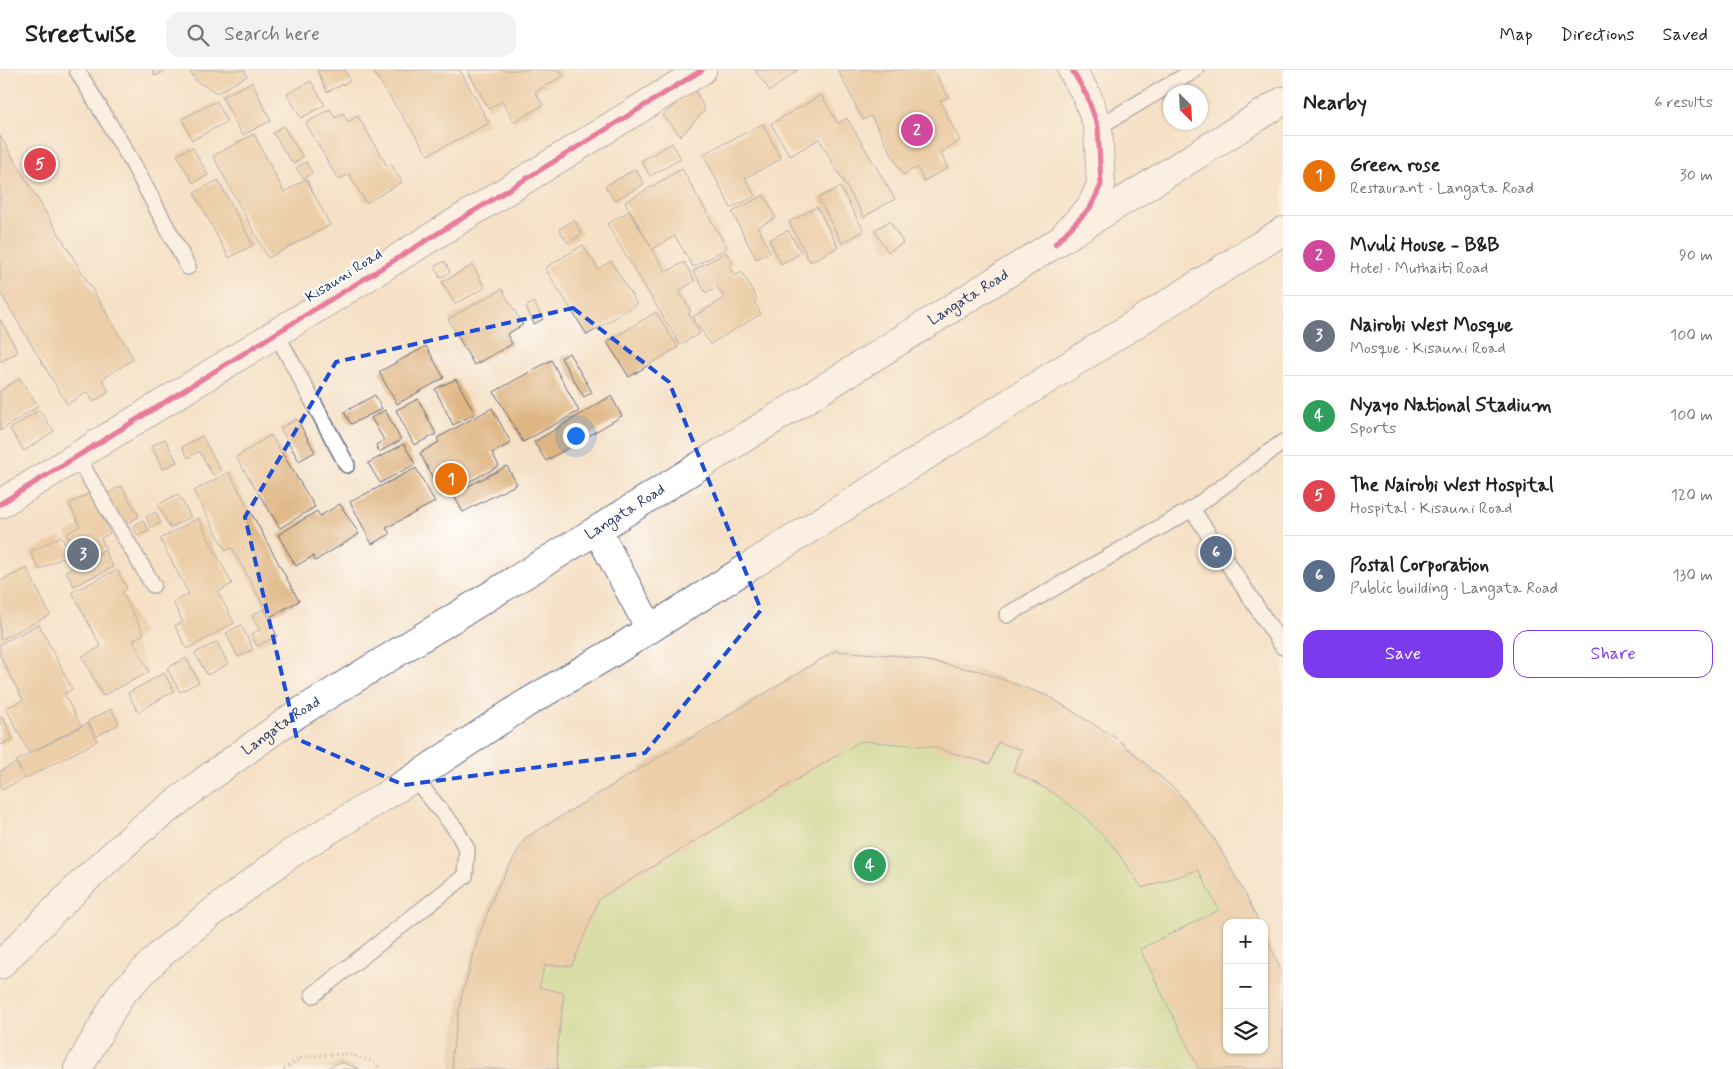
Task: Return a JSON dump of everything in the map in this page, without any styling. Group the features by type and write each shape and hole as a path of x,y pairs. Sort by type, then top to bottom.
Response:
{"main road":[{"name":"Kisauni Road","path":"0,504 702,70"},
{"path":"1055,244 1090,208 1102,185 1098,127 1087,96 1072,70"},
{"name":"Langata Road","path":"0,965 82,883 140,830 297,714 597,530 1283,101"},
{"path":"78,1069 121,994 163,952 290,854 414,778 525,704 650,629 1283,232"},
{"path":"597,530 650,629"}],"lane":[{"path":"77,70 131,160 188,267"},
{"path":"1098,127 1195,70"},
{"path":"276,333 347,465"},
{"path":"1007,615 1192,509 1283,442"},
{"path":"77,457 153,585"},
{"path":"1192,509 1283,647"},
{"path":"313,995 465,876 467,849 455,828 414,778"}],"path":[{"path":"284,1069 300,1058 347,1054 372,1061 380,1069"}],"highlighted area":[{"path":"573,308 669,382 761,610 645,753 404,785 297,739 245,517 336,362"}],"green space":[{"path":"835,651 902,656 979,671 1048,696 1117,739 1178,792 1215,840 1257,919 1223,919 1223,1054 1268,1054 1268,942 1283,974 1283,1069 453,1069 452,1054 461,999 478,939 496,890 525,838"}],"building":[{"path":"152,70 166,70 155,76"},
{"path":"189,70 244,70 247,76 217,93 196,81"},
{"path":"317,70 345,70 350,81 327,92"},
{"path":"372,70 460,70 489,123 428,155"},
{"path":"467,70 560,70 563,76 535,92 543,105 514,122 502,101 489,109"},
{"path":"755,70 798,70 770,91"},
{"path":"838,70 934,70 948,97 940,101 960,141 940,152 948,168 924,181 917,167 903,175 871,116 863,120"},
{"path":"311,81 325,105 301,118 287,94"},
{"path":"252,82 271,121 242,135 222,97"},
{"path":"694,88 705,110 681,136 663,115"},
{"path":"821,95 838,123 847,118 895,199 864,217 819,139 790,156 771,124"},
{"path":"217,101 227,122 192,140 182,119"},
{"path":"330,109 335,118 343,113 348,122 358,116 387,166 391,164 402,182 366,203 349,174 338,180 306,123"},
{"path":"763,124 781,159 745,178 755,196 731,208 703,154"},
{"path":"283,126 303,157 293,164 273,133"},
{"path":"254,134 284,192 306,179 330,225 268,258 213,156"},
{"path":"0,136 134,359 102,379 109,392 93,402 88,392 67,404 0,292"},
{"path":"672,143 681,159 650,176 641,161"},
{"path":"192,147 208,175 193,183 177,155"},
{"path":"306,162 312,173 304,179 296,168"},
{"path":"636,169 644,184 614,201 605,186"},
{"path":"682,169 727,248 693,267 675,236 652,249 666,272 684,262 695,281 679,291 691,311 688,313 700,333 680,345 607,224 629,211 651,247 625,202"},
{"path":"218,180 253,245 229,258 194,193"},
{"path":"840,187 864,231 842,243 818,198"},
{"path":"764,195 776,218 758,227 770,252 756,259 732,212"},
{"path":"817,207 838,247 810,262 789,222"},
{"path":"574,220 582,234 568,243 559,229"},
{"path":"890,221 903,243 888,252 874,230"},
{"path":"788,230 801,253 781,264 769,240"},
{"path":"583,245 598,269 611,261 637,304 587,335 545,268"},
{"path":"726,252 733,263 729,266 735,276 742,272 757,299 754,301 761,314 710,344 693,317 724,298 717,286 706,293 693,271"},
{"path":"445,261 450,272 440,278 435,266"},
{"path":"473,265 485,288 455,304 442,282"},
{"path":"502,289 523,325 507,334 512,344 474,365 448,319"},
{"path":"534,302 543,319 534,324 526,307"},
{"path":"656,312 678,347 629,377 607,342"},
{"path":"0,319 18,352 0,362"},
{"path":"426,346 444,378 397,404 379,372"},
{"path":"569,353 592,392 584,397 561,358"},
{"path":"551,360 579,411 523,442 494,392"},
{"path":"20,378 38,406 0,431 0,391"},
{"path":"456,379 475,414 453,425 435,389"},
{"path":"375,395 382,409 351,424 344,412"},
{"path":"611,396 622,416 546,461 534,442"},
{"path":"418,399 436,434 414,445 396,410"},
{"path":"492,408 511,443 492,453 499,466 442,496 420,453 439,442 437,438"},
{"path":"39,410 54,431 24,451 10,429"},
{"path":"385,410 401,440 379,452 376,445 384,440 371,418"},
{"path":"297,419 315,452 299,461 280,428"},
{"path":"271,435 315,507 280,528 236,457"},
{"path":"202,436 221,471 213,475 199,451 188,458 182,447"},
{"path":"165,439 177,462 163,469 151,446"},
{"path":"404,444 415,464 380,483 368,463"},
{"path":"507,466 517,484 463,512 453,494"},
{"path":"416,468 435,502 386,528 390,534 372,544 350,502"},
{"path":"229,472 299,601 270,617 232,548 226,551 194,491"},
{"path":"121,486 139,516 123,526 105,495"},
{"path":"90,493 110,533 101,538 106,549 80,561 66,534 80,526 69,504"},
{"path":"178,494 191,517 170,528 158,505"},
{"path":"340,504 359,534 315,561 313,556 296,566 278,535 317,511 320,516"},
{"path":"156,512 161,523 151,527 146,517"},
{"path":"198,518 232,584 218,592 234,623 187,649 175,626 183,622 173,602 189,594 160,539"},
{"path":"143,520 149,531 138,536 133,526"},
{"path":"61,536 70,554 39,570 30,552"},
{"path":"105,551 113,567 74,586 66,571"},
{"path":"27,568 50,615 0,640 0,581"},
{"path":"117,570 127,589 122,592 144,634 133,640 149,672 103,696 82,656 101,647 72,592"},
{"path":"264,609 277,636 257,646 251,634 260,630 252,615"},
{"path":"39,624 72,689 64,694 81,726 29,753 6,708 23,700 0,656 0,644"},
{"path":"241,625 253,649 238,657 226,633"},
{"path":"217,642 228,664 207,675 195,653"},
{"path":"835,651 902,656 979,671 1048,696 1117,739 1178,792 1215,840 1257,919 1223,919 1223,1054 1268,1054 1268,942 1283,974 1283,1069 1199,1069 1140,949 1219,910 1198,870 1142,888 1113,846 1084,816 1052,792 1013,771 1022,750 998,742 990,764 933,747 861,741 599,899 572,966 545,965 539,987 564,993 557,1051 558,1069 453,1069 452,1054 461,999 478,939 496,890 525,838"},
{"path":"186,658 199,682 180,692 167,668"},
{"path":"164,673 174,691 138,712 128,693"},
{"path":"111,709 119,724 97,736 88,721"},
{"path":"2,716 13,739 0,745 0,717"},
{"path":"88,723 97,741 25,779 16,761"},
{"path":"16,763 24,778 2,790 0,787 0,771"},
{"path":"341,1062 360,1069 325,1069"}],"cycle path":[{"path":"0,504 702,70"},
{"path":"1055,244 1090,208 1101,185 1098,127 1087,96 1072,70"}],"place":[{"name":"Mvuli House - B&B","path":"917,130"},
{"name":"The Nairobi West Hospital","path":"40,164"},
{"name":"Green rose","path":"451,479"},
{"name":"Postal Corporation","path":"1216,552"},
{"name":"Nairobi West Mosque","path":"83,554"},
{"name":"Nyayo National Stadium","path":"870,865"}]}
